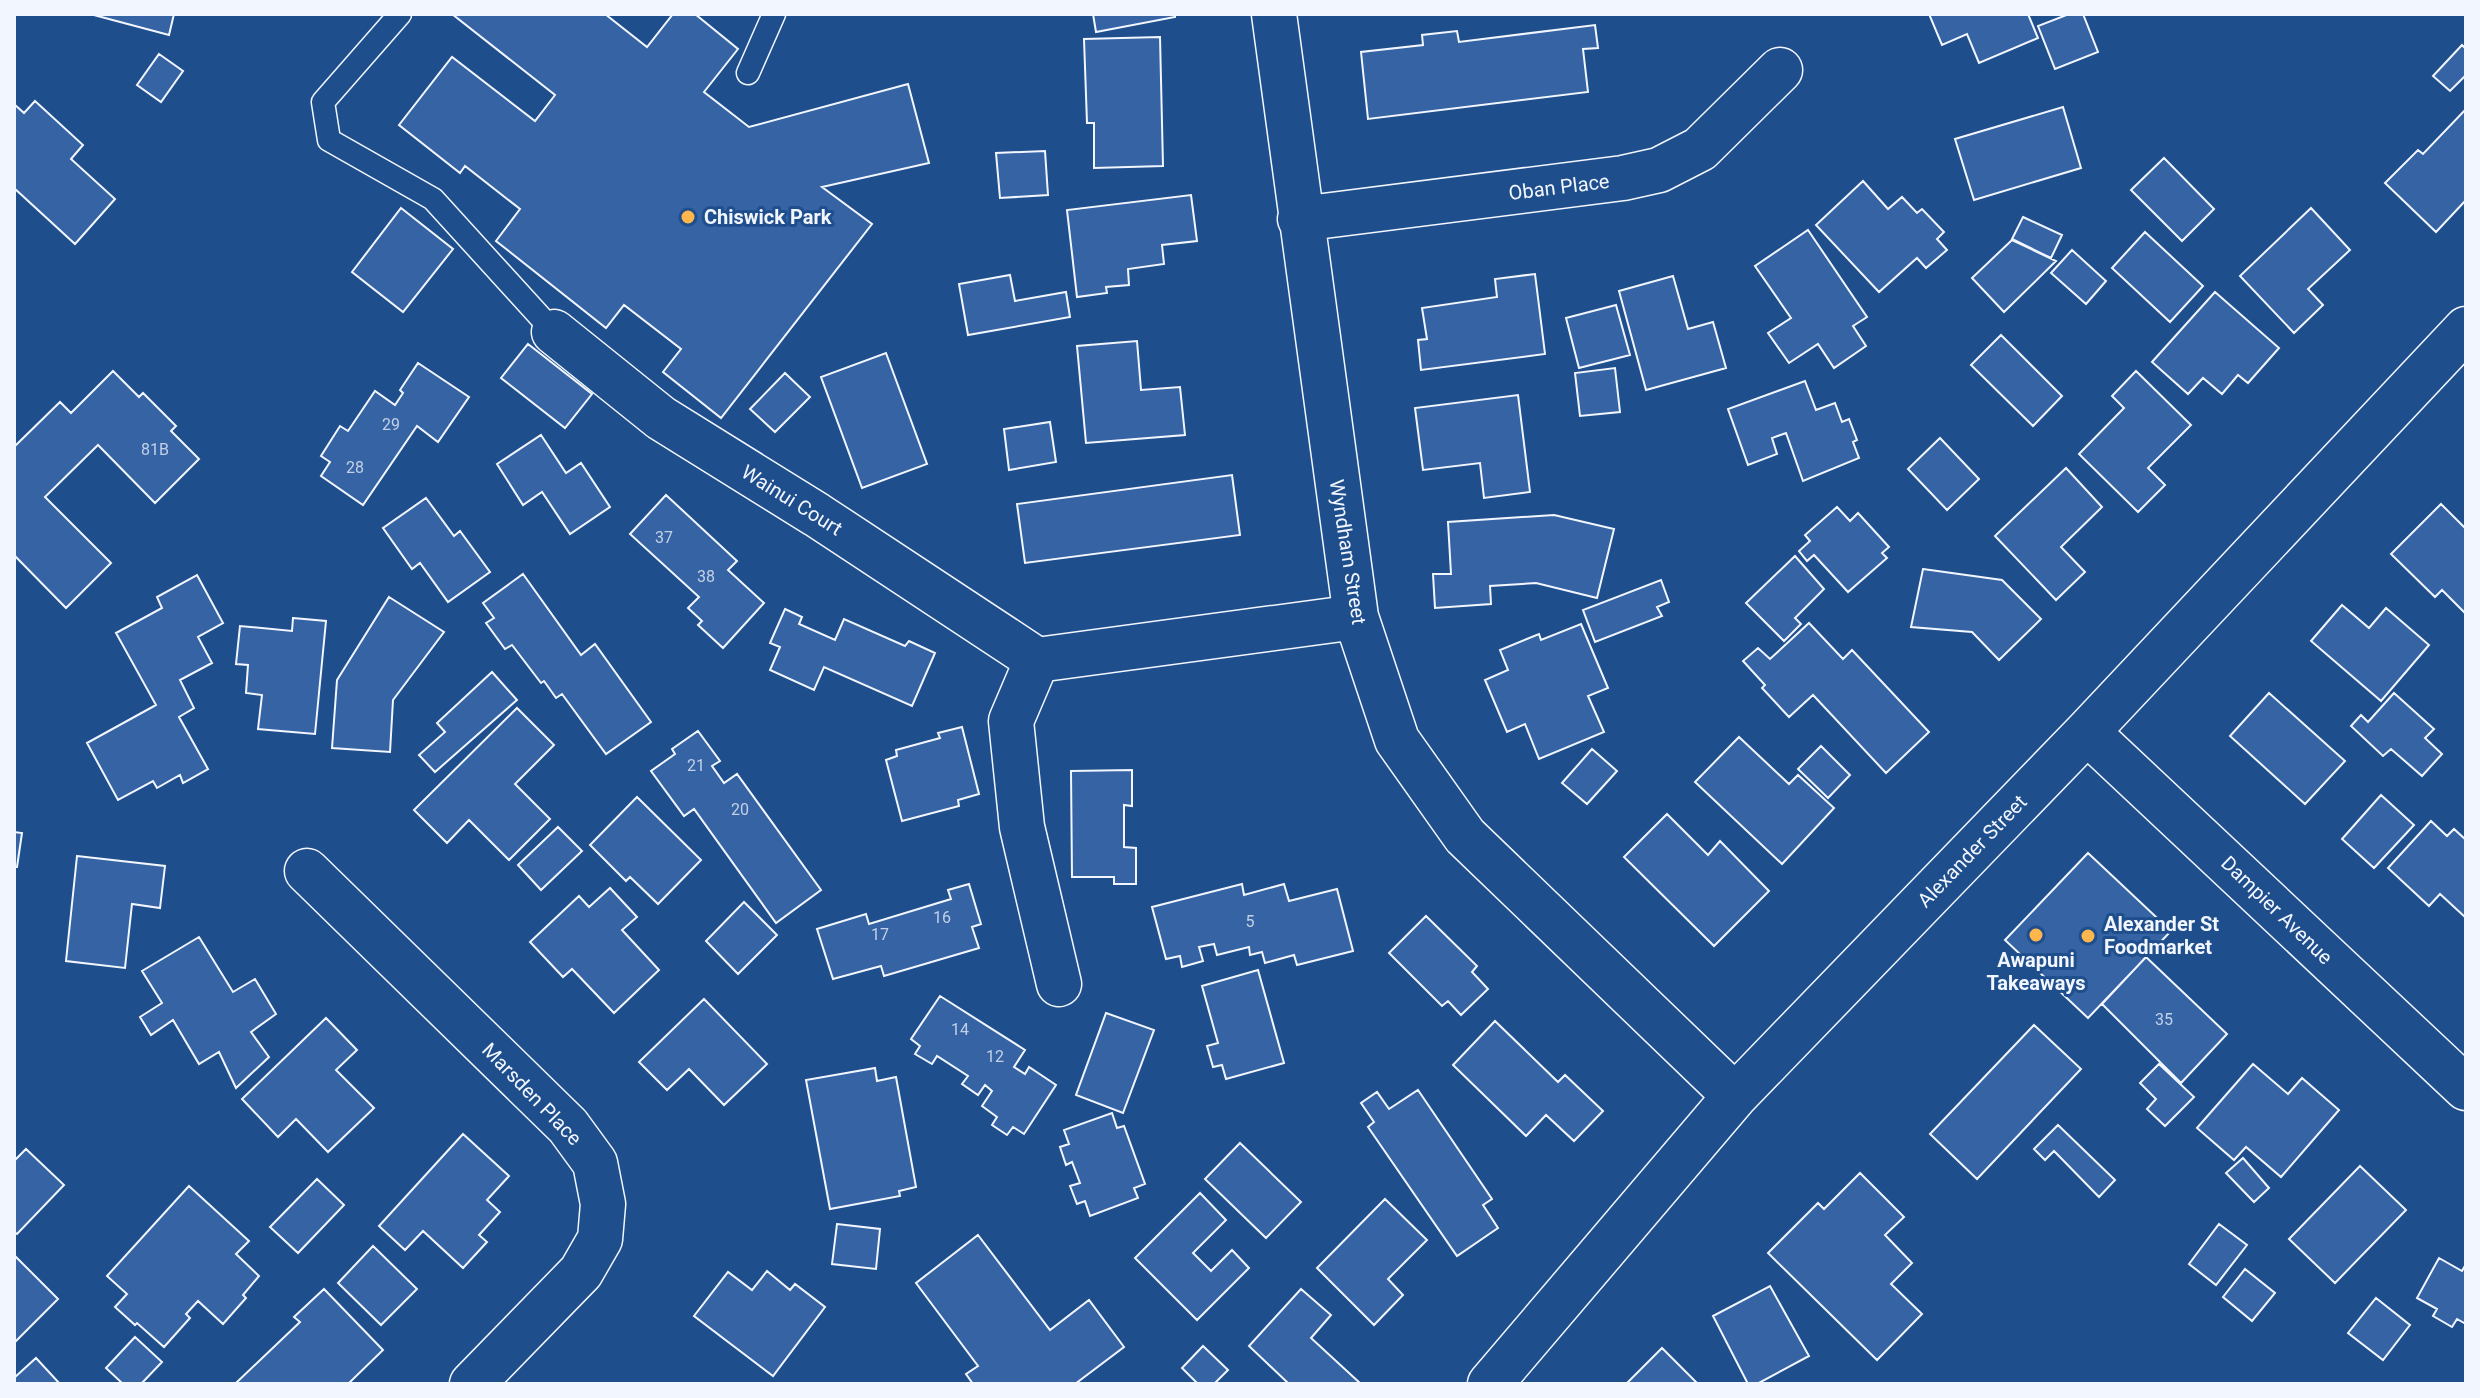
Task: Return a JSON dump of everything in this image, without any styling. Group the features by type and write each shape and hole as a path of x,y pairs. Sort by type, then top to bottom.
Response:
{"street":[{"name":"Wyndham Street","path":"1274,14 1356,617 1397,740 1465,836 1735,1096"},
{"name":"Oban Place","path":"1300,219 1623,178 1659,170 1700,149 1780,70"},
{"name":"Alexander Street","path":"1490,1384 1735,1096 2087,732 2466,329"},
{"name":"Wainui Court","path":"554,332 661,418 817,515 1037,660"},
{"path":"1059,984 1022,827 1011,721 1037,660 1356,617"},
{"name":"Dampier Avenue","path":"2087,732 2466,1088"},
{"name":"Marsden Place","path":"307,871 568,1126 595,1163 603,1204 600,1239 581,1272 472,1384"}],"lane":[{"path":"400,14 323,102 329,140 433,199 554,332"},
{"path":"748,73 774,14"}],"building":[{"path":"90,14 174,14 169,35"},
{"name":"Chiswick Park","path":"452,14 605,14 647,47 673,14 695,14 738,49 704,92 749,127 908,84 929,163 822,187 872,224 721,418 663,372 681,349 624,305 606,328 496,241 520,209 465,166 460,173 399,125 452,57 535,121 555,95"},
{"path":"1093,14 1175,14 1175,17 1096,32"},
{"path":"1929,14 2028,14 2038,38 1979,63 1967,34 1942,45"},
{"path":"2069,14 2083,14 2098,52 2055,69 2038,26"},
{"path":"1595,25 1598,48 1583,49 1588,92 1368,119 1361,52 1423,45 1422,35 1457,31 1459,42"},
{"path":"1160,37 1163,166 1094,168 1094,123 1087,123 1084,39"},
{"path":"2462,45 2466,49 2466,75 2450,91 2433,76"},
{"path":"159,54 183,71 161,102 137,85"},
{"path":"35,101 83,145 71,159 115,199 75,244 14,188 14,104 24,113"},
{"path":"2063,107 2081,168 1974,200 1955,139"},
{"path":"2466,109 2466,200 2436,232 2385,183 2418,150 2423,154"},
{"path":"1045,151 1048,195 1000,198 996,153"},
{"path":"2164,158 2214,209 2182,241 2131,190"},
{"path":"1863,181 1888,209 1902,197 1917,213 1922,209 1944,232 1937,239 1947,250 1926,268 1917,258 1879,292 1816,225"},
{"path":"1191,195 1197,241 1162,245 1164,264 1128,269 1129,285 1106,287 1107,293 1077,297 1067,210"},
{"path":"401,208 453,249 403,312 352,272"},
{"path":"2311,208 2350,250 2308,289 2323,305 2294,333 2240,276"},
{"path":"2023,217 2062,235 2051,258 2012,239"},
{"path":"1808,230 1867,317 1853,326 1866,346 1834,368 1818,344 1789,363 1768,333 1791,318 1755,266"},
{"path":"2145,232 2203,286 2170,322 2112,268"},
{"path":"2012,240 2056,261 2004,312 1972,278"},
{"path":"2072,250 2106,281 2086,304 2051,273"},
{"path":"1535,274 1545,354 1421,370 1418,340 1427,339 1422,308 1497,297 1495,279"},
{"path":"1010,275 1015,301 1066,292 1070,317 968,335 959,284"},
{"path":"1673,276 1688,329 1713,322 1726,368 1646,390 1619,291"},
{"path":"2215,292 2279,348 2248,383 2238,375 2222,394 2203,378 2188,394 2152,362"},
{"path":"1616,305 1630,355 1579,368 1566,318"},
{"path":"2001,335 2062,396 2033,426 1971,365"},
{"path":"1137,341 1141,390 1180,387 1185,435 1086,443 1077,346"},
{"path":"528,344 592,394 565,428 501,378"},
{"path":"886,353 927,464 862,488 821,377"},
{"path":"418,363 469,397 438,442 417,426 363,505 321,476 330,462 321,456 340,426 348,431 375,391 395,405 403,393 400,390"},
{"path":"1615,368 1620,412 1580,416 1575,373"},
{"path":"113,371 139,397 143,393 176,426 171,431 199,459 155,503 98,445 45,497 111,563 66,608 14,555 14,447 60,402 71,413"},
{"path":"2136,371 2191,425 2148,468 2165,485 2138,512 2079,454 2124,408 2112,396"},
{"path":"785,373 810,397 775,432 750,409"},
{"path":"1805,381 1816,410 1835,403 1842,422 1849,419 1857,440 1853,442 1859,458 1803,481 1786,433 1772,438 1777,454 1748,465 1728,409"},
{"path":"1518,395 1530,492 1484,498 1480,463 1423,470 1415,408"},
{"path":"1050,422 1056,462 1009,470 1004,429"},
{"path":"541,435 566,473 581,463 610,507 570,534 542,492 523,505 497,464"},
{"path":"1940,438 1979,479 1947,510 1908,469"},
{"path":"2066,468 2102,507 2061,547 2085,572 2056,600 1995,536"},
{"path":"1232,475 1240,535 1025,563 1017,504"},
{"path":"666,495 737,561 728,570 764,603 723,648 698,625 702,621 688,608 699,597 630,534"},
{"path":"426,498 454,536 460,531 490,572 448,602 420,563 412,569 383,528"},
{"path":"2441,504 2466,529 2466,614 2442,590 2435,597 2391,554"},
{"path":"1837,507 1850,521 1858,513 1889,547 1882,553 1887,558 1848,592 1814,555 1807,561 1799,551 1810,541 1805,535"},
{"path":"1554,515 1614,529 1597,598 1536,583 1490,586 1491,604 1435,608 1433,574 1451,574 1448,522"},
{"path":"1795,556 1824,589 1795,618 1801,624 1784,641 1746,603"},
{"path":"1923,569 2002,580 2041,619 1999,660 1972,632 1911,627"},
{"path":"523,574 581,655 595,644 651,722 606,754 562,694 556,698 512,645 505,649 486,623 494,618 483,603"},
{"path":"197,575 223,623 198,637 212,663 180,680 194,708 179,717 208,769 183,783 180,775 157,788 153,781 118,800 87,743 156,705 116,633 162,608 157,597"},
{"path":"1661,580 1669,602 1657,607 1662,616 1595,642 1583,610"},
{"path":"389,597 444,632 393,700 390,752 332,748 337,680"},
{"path":"2342,605 2369,628 2386,608 2429,645 2381,701 2311,641"},
{"path":"785,609 802,617 799,624 835,640 844,619 905,646 909,641 935,653 912,706 824,667 814,690 770,670 780,647 770,643"},
{"path":"293,618 326,621 315,734 258,729 262,695 246,693 248,665 236,664 240,626 292,631"},
{"path":"1809,623 1843,659 1852,650 1929,732 1886,773 1813,695 1789,717 1762,688 1765,685 1743,661 1758,648 1770,659"},
{"path":"1581,624 1608,688 1588,696 1604,732 1539,759 1525,724 1507,732 1485,680 1508,670 1500,650 1539,634 1541,640"},
{"path":"492,672 517,700 435,772 419,755 445,732 437,723"},
{"path":"2269,693 2345,761 2305,804 2230,736"},
{"path":"2394,693 2434,729 2425,738 2442,754 2422,776 2391,749 2383,756 2351,726 2361,715 2368,722"},
{"path":"517,708 554,745 515,784 550,819 509,860 469,820 447,843 414,810"},
{"path":"962,727 979,794 958,800 959,806 902,821 886,760 897,756 896,750 940,738 938,733"},
{"path":"698,731 720,761 712,766 724,783 737,774 821,890 776,923 694,809 684,816 651,771 675,754 672,749"},
{"path":"1739,737 1789,784 1798,775 1834,808 1782,864 1695,782"},
{"path":"1821,746 1850,775 1828,798 1798,769"},
{"path":"1592,749 1617,771 1587,804 1562,783"},
{"path":"1132,770 1132,806 1124,805 1124,847 1136,848 1136,884 1114,884 1114,877 1072,877 1071,771"},
{"path":"2381,795 2414,825 2374,868 2342,839"},
{"path":"637,797 701,860 658,904 630,877 626,881 590,845"},
{"path":"1667,814 1708,855 1720,841 1769,891 1714,946 1624,857"},
{"path":"2431,821 2447,836 2454,829 2466,840 2466,918 2440,894 2429,906 2388,868"},
{"path":"558,827 582,851 541,890 518,865"},
{"path":"14,832 22,833 17,867 14,867"},
{"name":"Alexander St Foodmarket","path":"2088,853 2171,931 2088,1018 2005,940"},
{"path":"77,856 165,866 160,908 132,904 125,968 66,961"},
{"path":"969,884 981,924 972,927 979,948 884,976 881,966 833,979 817,929 866,914 869,924 951,899 948,890"},
{"path":"1242,884 1244,895 1284,884 1289,901 1337,889 1353,951 1297,965 1294,955 1265,963 1262,952 1250,955 1249,947 1217,955 1214,944 1199,947 1203,961 1182,967 1180,956 1166,959 1152,907"},
{"path":"610,888 637,917 622,930 659,970 614,1013 572,969 563,977 530,942 579,896 589,907"},
{"path":"744,902 777,935 738,974 706,941"},
{"path":"1426,916 1477,966 1472,972 1488,989 1461,1015 1448,1001 1442,1006 1389,953"},
{"path":"199,937 233,992 255,979 276,1014 251,1032 269,1057 236,1088 219,1052 199,1064 173,1020 151,1035 140,1017 162,1003 142,971"},
{"path":"2146,957 2227,1034 2181,1083 2102,1004"},
{"path":"1258,970 1284,1063 1226,1079 1222,1065 1213,1067 1207,1046 1218,1043 1202,986"},
{"path":"940,996 1025,1050 1014,1067 1025,1074 1029,1067 1056,1085 1024,1134 1013,1127 1007,1135 992,1125 997,1117 982,1106 992,1091 985,1085 978,1095 962,1084 968,1076 937,1056 932,1064 915,1054 920,1046 911,1039"},
{"path":"704,999 767,1064 724,1105 689,1069 667,1090 639,1062"},
{"path":"1106,1013 1154,1030 1123,1113 1076,1095"},
{"path":"326,1018 357,1050 336,1070 374,1108 328,1152 296,1119 278,1137 242,1099"},
{"path":"1495,1021 1558,1082 1565,1075 1603,1111 1574,1141 1546,1115 1526,1136 1453,1065"},
{"path":"2034,1025 2081,1069 1977,1179 1930,1134"},
{"path":"2159,1064 2194,1097 2165,1126 2147,1109 2156,1099 2140,1083"},
{"path":"2253,1064 2288,1094 2302,1078 2339,1110 2281,1177 2246,1147 2234,1160 2197,1128"},
{"path":"875,1068 877,1081 896,1077 916,1187 899,1191 900,1196 830,1209 806,1080"},
{"path":"1418,1090 1492,1199 1483,1205 1498,1228 1457,1256 1368,1127 1374,1122 1361,1103 1377,1092 1389,1109"},
{"path":"1112,1113 1117,1128 1124,1126 1145,1184 1134,1188 1138,1198 1090,1216 1085,1201 1077,1204 1070,1186 1080,1183 1072,1162 1066,1165 1060,1147 1069,1144 1064,1130"},
{"path":"2058,1125 2115,1180 2099,1197 2054,1151 2045,1160 2034,1149"},
{"path":"463,1134 509,1176 487,1200 500,1212 479,1235 487,1242 463,1268 423,1231 405,1250 379,1226"},
{"path":"1240,1143 1301,1202 1266,1238 1205,1179"},
{"path":"26,1149 64,1185 17,1234 14,1232 14,1161"},
{"path":"2243,1158 2269,1188 2254,1202 2226,1173"},
{"path":"2360,1166 2406,1210 2335,1283 2289,1239"},
{"path":"1860,1173 1904,1217 1885,1235 1912,1263 1891,1284 1922,1314 1877,1360 1768,1253 1818,1203 1824,1209"},
{"path":"317,1179 344,1205 298,1253 270,1227"},
{"path":"189,1186 249,1241 236,1254 259,1276 243,1295 246,1298 223,1324 198,1301 186,1314 190,1318 164,1347 115,1307 127,1294 107,1276"},
{"path":"1200,1193 1226,1220 1193,1253 1211,1271 1232,1250 1249,1268 1197,1320 1135,1258"},
{"path":"1385,1199 1427,1240 1388,1279 1403,1295 1374,1325 1317,1268"},
{"path":"837,1224 880,1229 876,1269 832,1264"},
{"path":"2219,1224 2247,1245 2216,1285 2189,1264"},
{"path":"978,1235 1050,1330 1089,1300 1124,1347 1075,1384 973,1384 966,1374 978,1366 916,1283"},
{"path":"373,1246 417,1289 381,1325 338,1283"},
{"path":"14,1255 58,1299 14,1343"},
{"path":"2439,1258 2462,1271 2466,1264 2466,1324 2457,1319 2452,1327 2433,1316 2437,1309 2417,1298"},
{"path":"2245,1269 2275,1293 2252,1321 2223,1297"},
{"path":"767,1271 790,1290 795,1284 825,1307 773,1376 694,1316 728,1272 752,1290"},
{"path":"1770,1286 1809,1356 1757,1384 1748,1384 1713,1316"},
{"path":"324,1289 383,1350 348,1384 239,1384 237,1382 300,1322 294,1317"},
{"path":"1301,1289 1331,1315 1311,1338 1361,1384 1289,1384 1249,1346"},
{"path":"2376,1298 2410,1325 2383,1360 2348,1333"},
{"path":"135,1337 162,1362 141,1384 123,1384 106,1368"},
{"path":"1203,1346 1228,1370 1214,1384 1198,1384 1182,1368"},
{"path":"1662,1348 1698,1384 1626,1384"},
{"path":"36,1358 60,1384 14,1384 14,1378"}],"place":[{"name":"Chiswick Park","path":"688,217"},
{"name":"Awapuni Takeaways","path":"2036,935"},
{"name":"Alexander St Foodmarket","path":"2088,936"}]}
